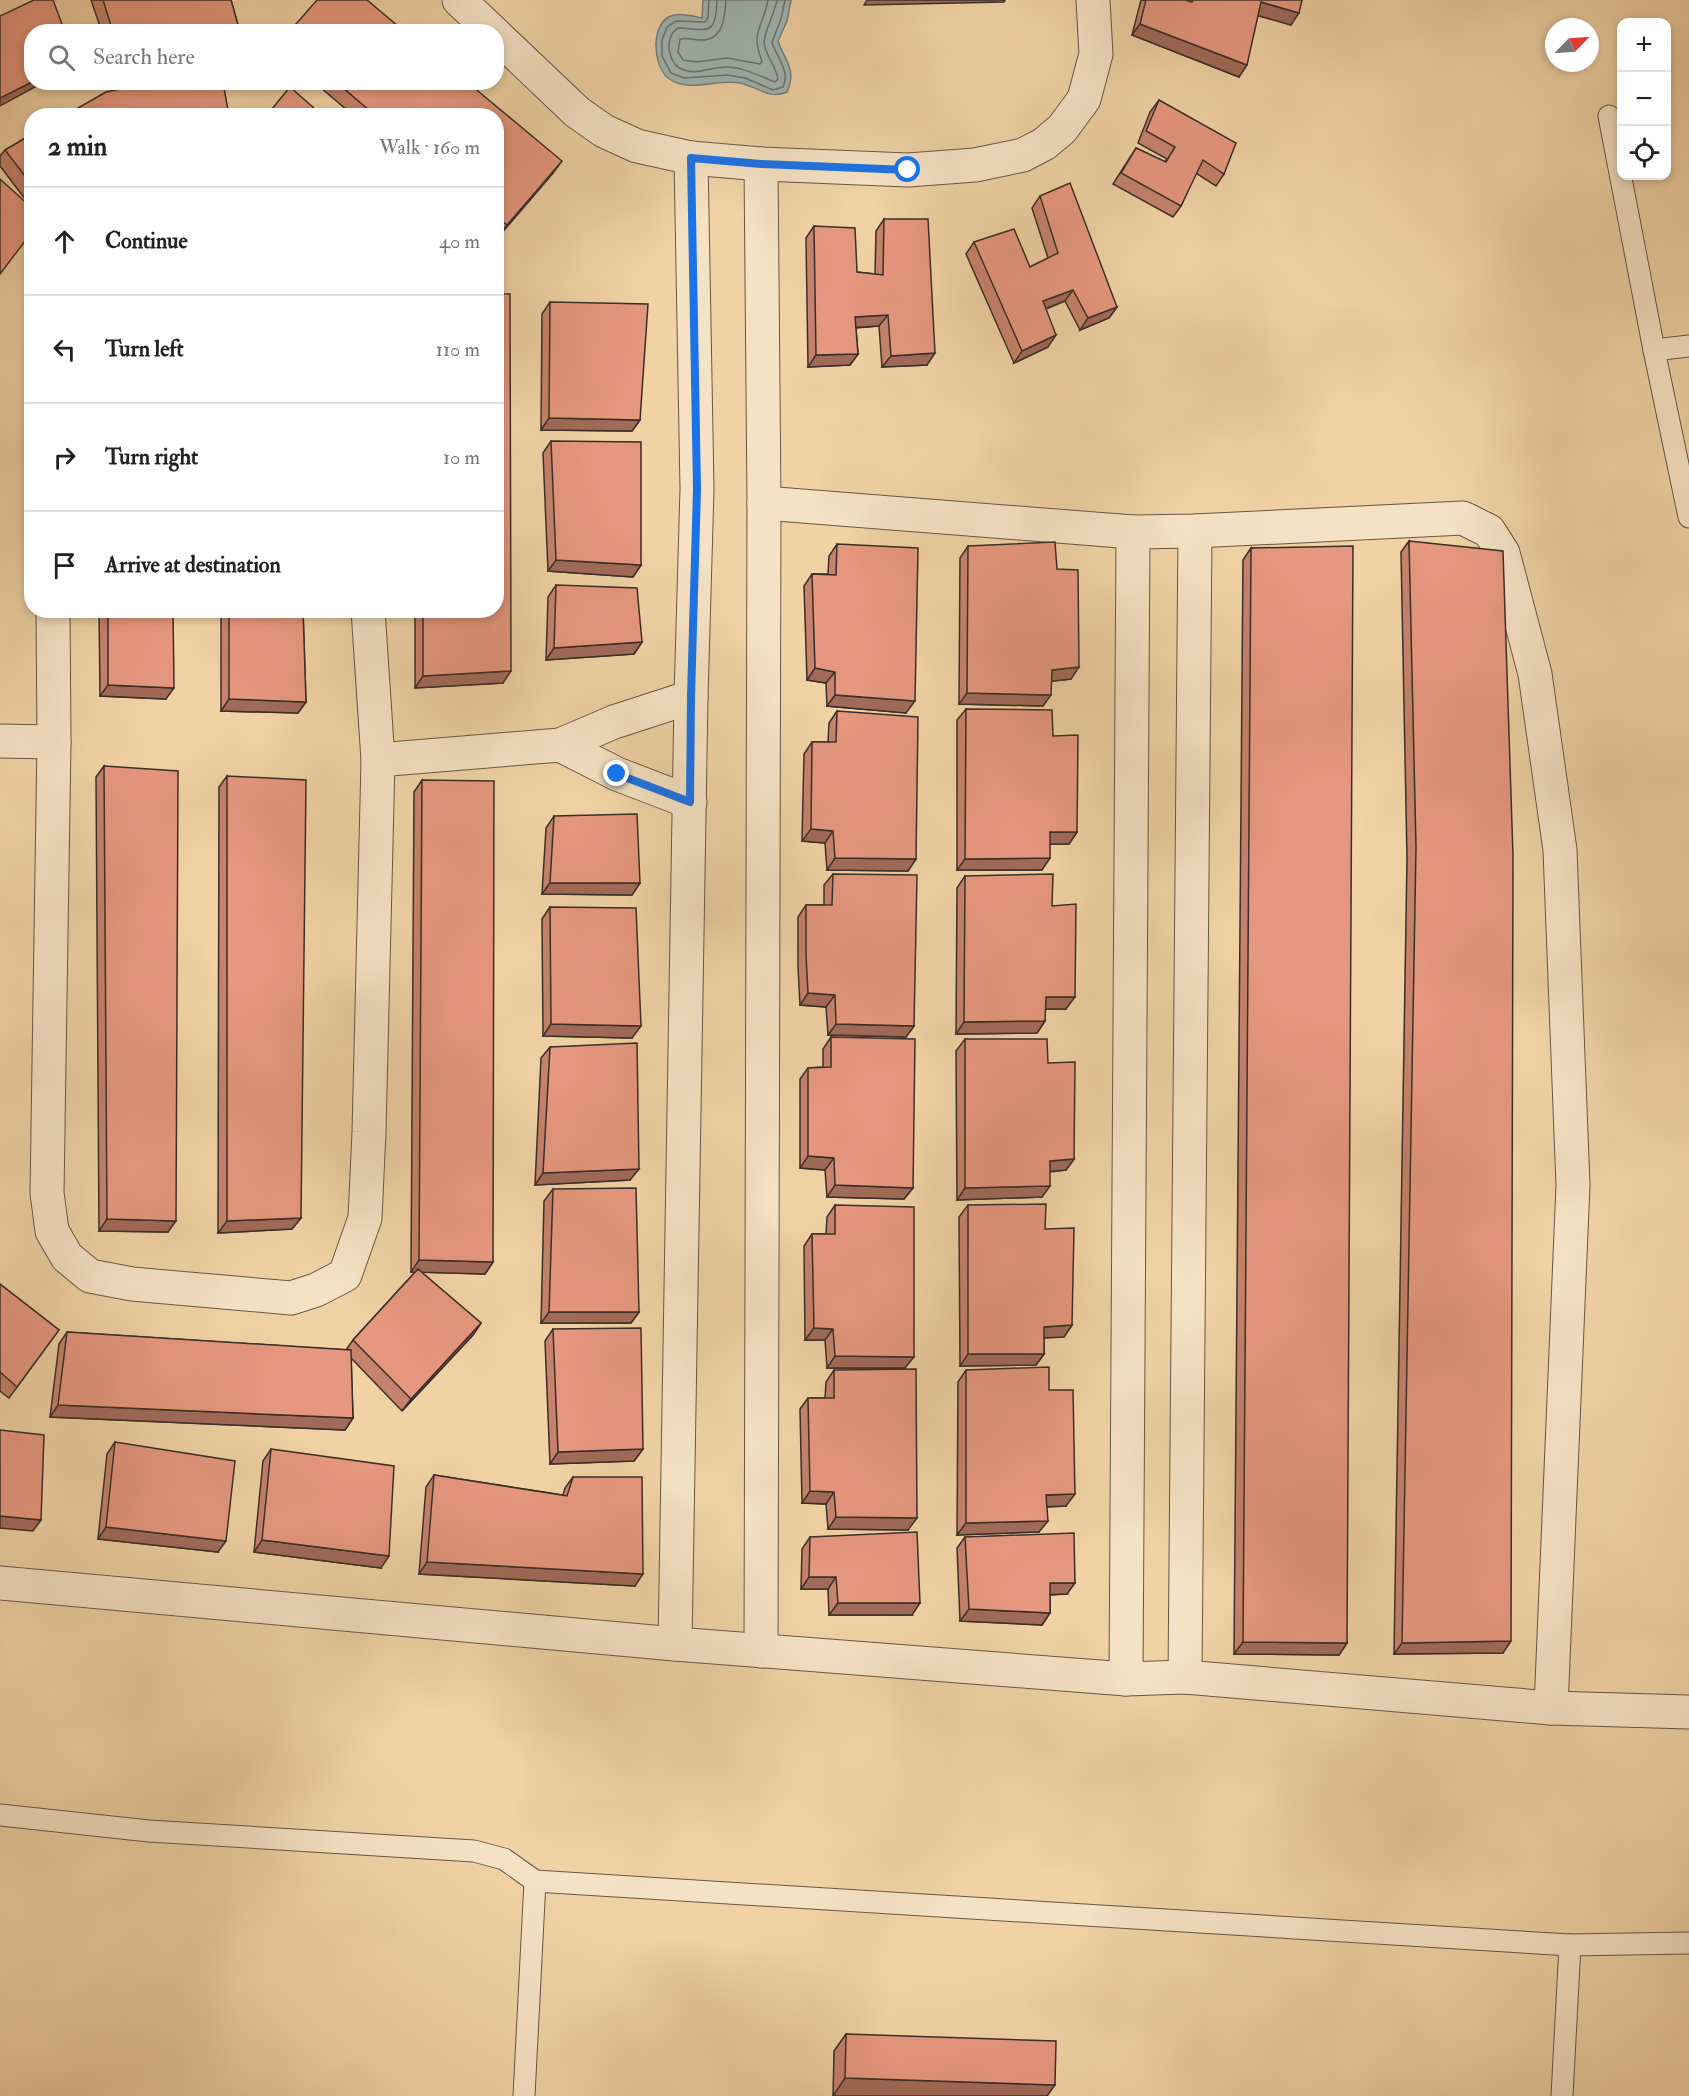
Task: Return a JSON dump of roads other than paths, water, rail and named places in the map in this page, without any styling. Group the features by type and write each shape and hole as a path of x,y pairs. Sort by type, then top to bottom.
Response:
{"street":[{"path":"459,0 484,24"},
{"path":"504,43 578,112 604,131 637,146 691,158 761,164 908,170 975,165 1023,155 1044,144 1062,129 1084,99 1096,54 1093,0"},
{"path":"675,1644 691,697 697,489 691,158"},
{"path":"761,164 764,503 761,1651"},
{"path":"764,503 1132,532 1463,518 1489,531 1503,553 1535,674 1560,850 1573,1185 1551,1708"},
{"path":"1185,1677 1195,531"},
{"path":"1126,1679 1132,532"},
{"path":"53,618 54,742 47,1193 52,1231 67,1257 90,1276 132,1284 291,1298 316,1290 345,1275 365,1218 378,760 369,618"},
{"path":"378,760 560,745 614,722 691,697"},
{"path":"0,741 54,742"},
{"path":"560,745 617,774 690,802"},
{"path":"0,1583 675,1644 1126,1679 1185,1677 1551,1708 1689,1712"}],"lane":[{"path":"1609,116 1689,517"},
{"path":"1654,350 1689,346"},
{"path":"0,1815 149,1831 474,1851 504,1859 535,1881 1570,1945 1689,1943"},
{"path":"524,2096 535,1881"},
{"path":"1563,2096 1570,1945"}],"water":[{"path":"703,0 791,0 787,21 778,41 790,71 791,78 787,92 769,94 731,82 684,85 668,78 663,72 657,54 657,34 661,25 674,15 702,18"}]}
